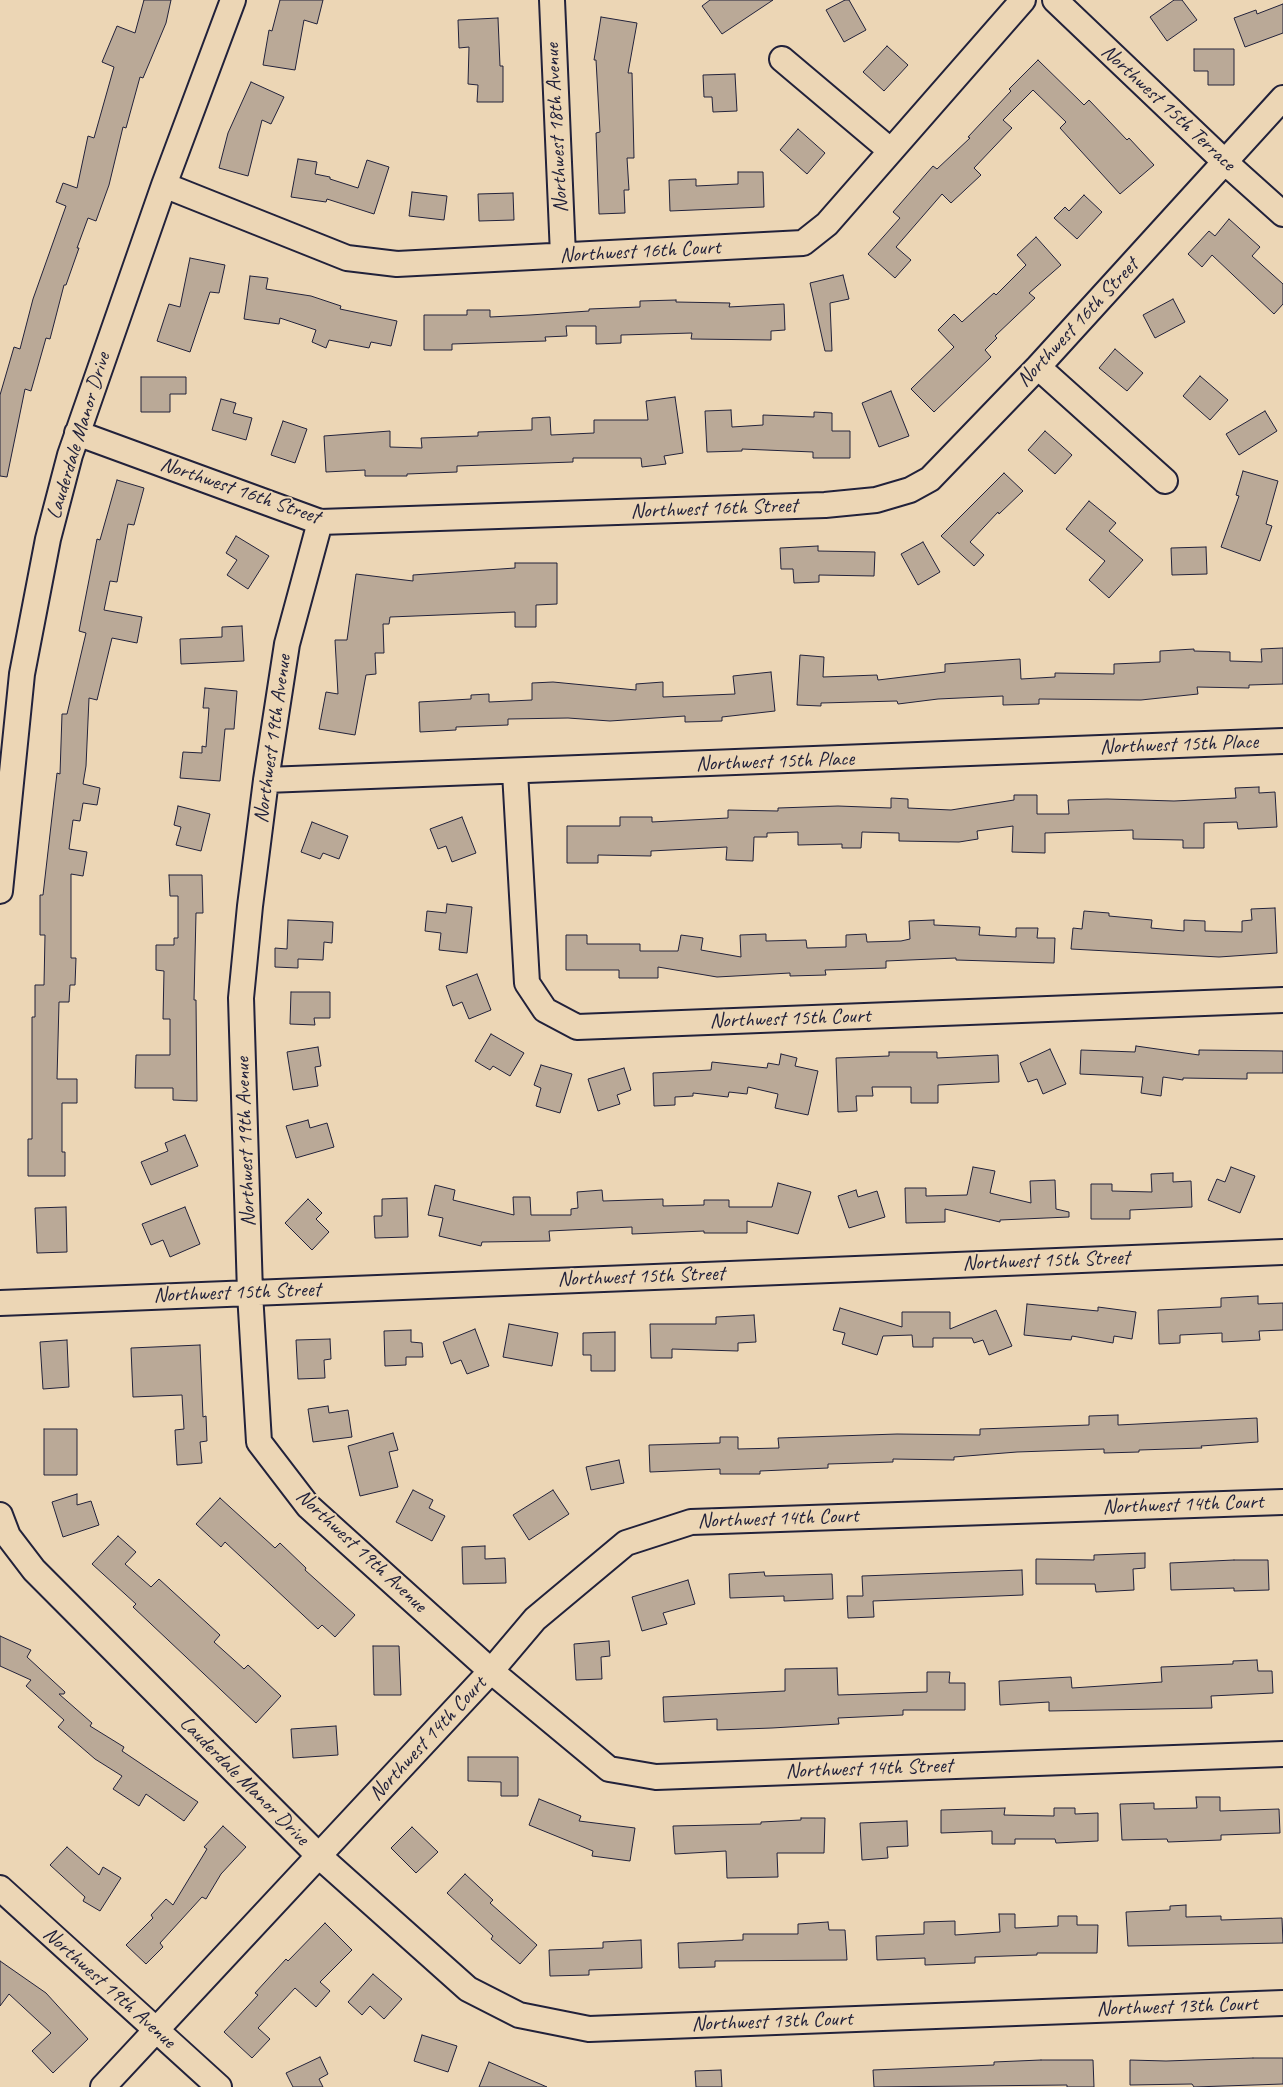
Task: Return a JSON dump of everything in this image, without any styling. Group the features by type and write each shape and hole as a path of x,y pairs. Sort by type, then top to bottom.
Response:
{"street":[{"name":"Lauderdale Manor Drive","path":"0,890 22,674 48,539 77,433 164,185 233,0"},
{"name":"Northwest 18th Avenue","path":"552,0 562,255"},
{"name":"Northwest 16th Court","path":"164,185 347,258 397,264 803,244 827,224 1023,0"},
{"name":"Northwest 15th Terrace","path":"1055,0 1226,163 1283,214"},
{"path":"782,59 890,152"},
{"name":"Northwest 16th Street","path":"77,433 320,522 825,505 876,500 910,490 930,479 1038,367 1226,163 1283,98"},
{"path":"1038,367 1165,481"},
{"name":"Northwest 19th Avenue","path":"320,522 287,644 266,780 250,906 241,998 250,1293 259,1442 308,1506 491,1671"},
{"name":"Northwest 15th Place","path":"266,780 515,772 1283,741"},
{"name":"Northwest 15th Court","path":"515,772 527,983 545,1010 578,1027 1283,1000"},
{"name":"Northwest 15th Street","path":"0,1303 1283,1252"},
{"name":"Northwest 14th Court","path":"319,1856 491,1671 534,1619 626,1543 692,1522 1283,1502"},
{"name":"Lauderdale Manor Drive","path":"0,1516 8,1536 34,1570 319,1856 103,2087"},
{"name":"Northwest 14th Street","path":"491,1671 609,1769 656,1777 1283,1754"},
{"name":"Northwest 13th Court","path":"319,1856 468,1989 520,2015 589,2029 1283,2003"},
{"name":"Northwest 19th Avenue","path":"0,1888 219,2087"}],"building":[{"path":"144,0 171,0 166,23 143,78 140,77 126,128 123,127 109,185 96,221 88,218 66,285 64,285 50,339 46,338 31,391 25,389 7,477 0,476 0,395 14,347 20,349 33,299 66,206 56,202 63,183 77,188 88,136 94,138 114,67 102,62 117,26 135,33"},
{"path":"280,0 323,0 317,24 304,20 295,70 263,65 269,30 272,31"},
{"path":"710,0 773,0 722,34 702,6"},
{"path":"845,0 849,0 866,30 844,42 826,10"},
{"path":"1174,0 1182,0 1197,20 1167,41 1150,17"},
{"path":"1283,4 1283,33 1245,47 1234,18 1256,10 1257,14"},
{"path":"601,17 637,23 628,73 632,73 634,158 627,158 629,190 624,190 625,213 599,214 596,133 600,132 596,60 594,60"},
{"path":"498,18 500,66 503,66 503,102 477,102 478,85 468,84 469,47 459,48 458,20"},
{"path":"887,46 908,65 884,91 863,72"},
{"path":"1194,49 1234,49 1234,85 1208,85 1208,71 1194,71"},
{"path":"1038,60 1084,105 1089,100 1154,165 1120,194 1060,128 1066,122 1033,90 1003,120 1012,128 974,168 981,175 951,203 942,194 896,247 911,260 895,278 868,254 900,218 893,212 933,166 937,169 970,138 968,137 1011,91 1009,89"},
{"path":"735,74 737,111 713,112 712,97 704,97 703,75"},
{"path":"251,82 284,97 271,124 262,120 248,176 219,168 228,133"},
{"path":"798,129 825,153 807,174 780,150"},
{"path":"298,159 317,162 315,174 330,177 330,179 358,188 367,160 389,167 374,214 327,199 326,202 291,197"},
{"path":"738,172 763,172 764,207 670,211 669,180 696,179 696,186 738,184"},
{"path":"412,192 447,196 444,220 409,216"},
{"path":"513,193 514,220 479,221 478,194"},
{"path":"1084,195 1102,212 1077,239 1054,218 1065,207 1069,211"},
{"path":"1229,219 1260,247 1252,256 1283,284 1283,304 1274,314 1212,255 1202,267 1188,254 1209,231 1215,236"},
{"path":"1036,237 1061,265 1029,293 1035,298 995,336 997,338 985,350 991,357 934,412 911,389 954,347 938,330 954,314 962,322 994,293 996,295 1026,265 1017,255"},
{"path":"190,258 225,265 219,293 210,292 190,352 157,341 169,304 180,307"},
{"path":"843,275 849,299 830,303 832,351 825,351 810,283"},
{"path":"250,276 268,278 266,289 311,296 341,306 340,309 397,321 391,346 371,342 369,348 329,340 326,348 312,342 316,330 280,318 279,324 244,319"},
{"path":"1173,299 1185,322 1155,338 1143,315"},
{"path":"676,300 676,302 730,303 729,307 784,304 785,330 771,331 771,340 691,339 692,333 621,335 621,343 596,344 596,326 566,326 567,336 545,337 546,341 452,344 452,350 424,350 424,315 467,315 467,310 490,310 490,317 530,315 589,311 589,309 640,307 640,301"},
{"path":"1115,349 1143,373 1127,391 1099,368"},
{"path":"1200,376 1228,400 1210,420 1183,396"},
{"path":"141,377 186,377 186,394 170,394 170,412 141,412"},
{"path":"891,391 909,436 879,447 862,403"},
{"path":"675,397 683,453 664,456 666,464 642,467 641,458 573,458 573,462 457,466 457,472 407,474 407,476 365,476 365,470 326,472 324,436 390,431 390,447 422,448 421,438 478,436 478,432 532,430 532,418 550,417 551,435 594,433 594,420 648,420 646,401"},
{"path":"221,399 236,403 233,413 252,418 246,440 212,430"},
{"path":"731,410 732,427 763,425 763,415 814,417 814,412 832,413 832,431 850,431 850,458 813,458 813,452 742,449 742,451 707,452 705,411"},
{"path":"1265,411 1277,431 1239,455 1226,434"},
{"path":"283,421 307,429 295,463 271,455"},
{"path":"1045,431 1072,455 1055,474 1028,450"},
{"path":"1243,471 1278,481 1266,524 1272,526 1260,561 1221,547 1239,496 1236,495"},
{"path":"1004,473 1023,491 999,514 998,512 970,542 984,555 974,566 941,536"},
{"path":"117,480 144,488 134,525 128,524 117,582 110,581 104,610 142,617 137,643 112,638 97,700 89,698 86,766 83,784 100,788 97,805 83,803 80,821 73,820 69,849 87,852 83,876 71,874 71,958 76,958 75,985 70,985 69,1002 59,1002 57,1079 77,1079 77,1103 62,1103 62,1152 65,1152 65,1176 28,1176 28,1139 32,1139 32,1017 35,1017 35,985 44,985 45,935 40,935 40,895 43,895 57,773 60,774 62,714 67,714 86,633 79,631 97,539 100,540"},
{"path":"1089,501 1116,523 1109,531 1143,560 1109,598 1089,580 1105,561 1066,529"},
{"path":"236,536 269,556 248,589 227,575 237,560 226,553"},
{"path":"923,542 940,572 918,585 901,554"},
{"path":"818,546 818,551 875,552 874,576 819,575 819,582 794,583 793,569 781,569 780,548"},
{"path":"1206,547 1207,574 1172,575 1171,548"},
{"path":"515,563 557,563 557,604 536,605 536,627 515,627 515,612 390,617 389,624 383,624 384,653 375,653 376,674 366,675 355,735 319,729 326,692 338,694 335,640 347,640 356,574 413,581 413,575 515,568"},
{"path":"242,626 244,661 181,664 180,639 222,637 222,627"},
{"path":"1283,648 1283,684 1249,685 1249,688 1197,687 1198,694 1141,700 1039,699 1039,704 1003,705 1003,696 938,699 898,704 897,701 821,703 821,706 797,705 800,655 824,657 823,677 877,675 878,680 945,672 945,664 1020,659 1021,679 1055,677 1055,673 1114,674 1114,664 1160,662 1160,651 1194,649 1194,651 1230,652 1230,661 1262,662 1261,649"},
{"path":"771,672 775,711 722,717 722,721 685,722 685,716 610,721 568,718 508,719 508,725 456,727 456,730 420,732 419,702 471,699 471,695 489,694 489,702 532,700 532,683 553,682 636,690 636,684 663,682 663,697 735,694 733,676"},
{"path":"205,688 237,691 234,729 225,729 220,781 180,778 183,752 202,753 202,746 206,747 209,708 203,708"},
{"path":"1259,787 1259,793 1275,792 1277,827 1238,829 1237,822 1204,823 1204,848 1183,848 1183,840 1133,839 1133,830 1045,833 1045,853 1012,852 1013,826 977,831 978,839 959,842 899,841 899,833 862,832 861,848 842,848 842,844 798,845 798,832 767,833 767,837 754,837 753,861 726,860 727,847 651,851 651,856 598,855 598,863 567,863 567,826 620,826 620,817 652,817 652,822 728,818 728,810 778,811 778,808 838,806 891,808 891,798 908,799 908,808 951,810 1014,800 1014,795 1037,795 1037,814 1069,814 1068,800 1174,801 1236,798 1235,788"},
{"path":"178,806 210,814 201,851 176,845 181,827 174,825"},
{"path":"462,817 476,853 452,862 446,846 438,849 430,829"},
{"path":"312,822 348,836 339,859 323,853 320,859 301,852"},
{"path":"169,875 202,875 203,913 196,913 194,1000 196,1000 197,1101 173,1100 173,1088 135,1088 136,1055 170,1055 170,1019 163,1019 164,971 156,970 156,945 174,945 174,938 178,938 178,896 170,896"},
{"path":"447,904 472,907 467,953 439,950 441,933 425,931 427,911 446,913"},
{"path":"1275,908 1277,953 1219,957 1071,949 1073,928 1082,929 1084,911 1109,913 1109,916 1152,920 1151,928 1184,931 1184,920 1205,921 1205,931 1242,932 1242,921 1252,920 1251,909"},
{"path":"288,920 333,922 332,943 324,942 323,960 298,959 298,968 275,967 275,948 287,949"},
{"path":"934,920 934,925 980,927 979,935 1016,937 1016,928 1038,928 1037,938 1055,938 1054,963 956,960 956,958 886,961 886,968 825,970 826,975 790,976 790,973 717,977 658,967 658,978 619,978 619,970 566,970 566,935 587,935 587,944 640,944 640,951 678,951 681,935 703,938 701,950 741,957 740,935 766,934 766,941 806,940 807,948 846,947 846,935 866,934 867,942 901,941 910,939 909,921"},
{"path":"477,974 491,1010 469,1019 462,1002 453,1006 446,986"},
{"path":"291,992 330,992 330,1018 314,1018 315,1025 290,1024"},
{"path":"491,1034 524,1053 510,1076 493,1066 490,1070 475,1061"},
{"path":"1136,1046 1199,1055 1199,1050 1283,1051 1283,1073 1247,1073 1247,1079 1183,1078 1183,1080 1163,1077 1161,1096 1141,1093 1143,1077 1080,1074 1081,1050 1135,1052"},
{"path":"318,1047 321,1066 315,1067 318,1086 293,1090 287,1052"},
{"path":"1050,1049 1066,1084 1043,1094 1037,1079 1028,1082 1020,1063"},
{"path":"889,1052 937,1052 937,1058 998,1055 999,1082 938,1085 938,1103 911,1103 911,1087 872,1087 873,1096 856,1096 857,1111 838,1112 836,1058 889,1056"},
{"path":"781,1054 797,1058 795,1066 818,1071 808,1115 775,1108 778,1094 748,1087 747,1094 729,1092 728,1097 693,1093 693,1096 675,1097 675,1105 654,1106 653,1073 711,1070 712,1062 767,1068 768,1063 779,1065"},
{"path":"541,1065 572,1074 560,1113 536,1106 541,1088 534,1085"},
{"path":"624,1068 631,1090 617,1095 620,1104 598,1111 588,1079"},
{"path":"308,1120 310,1128 327,1123 334,1147 296,1158 286,1126"},
{"path":"185,1135 198,1166 151,1185 141,1162 168,1151 165,1143"},
{"path":"973,1167 995,1171 990,1193 1031,1203 1030,1181 1055,1180 1056,1209 1069,1212 1069,1217 1000,1220 1000,1222 945,1209 945,1222 906,1223 905,1188 926,1188 926,1196 967,1195"},
{"path":"1231,1167 1255,1176 1240,1213 1208,1200 1217,1179 1225,1182"},
{"path":"1173,1173 1173,1182 1191,1181 1192,1207 1130,1210 1130,1219 1091,1219 1091,1184 1112,1184 1112,1191 1152,1192 1151,1174"},
{"path":"778,1183 811,1192 798,1234 747,1221 747,1233 704,1233 704,1231 632,1234 632,1227 549,1231 550,1241 482,1242 481,1246 439,1236 443,1218 428,1215 435,1185 455,1190 453,1200 514,1215 513,1197 530,1197 531,1215 571,1215 571,1209 578,1208 577,1192 602,1190 603,1201 663,1199 663,1206 704,1205 704,1200 729,1200 729,1207 772,1207"},
{"path":"856,1190 858,1197 877,1191 885,1217 849,1228 838,1196"},
{"path":"407,1198 408,1237 375,1238 374,1216 382,1216 382,1199"},
{"path":"308,1199 322,1213 316,1219 329,1232 312,1250 285,1223"},
{"path":"66,1207 67,1252 37,1253 35,1208"},
{"path":"185,1207 200,1244 170,1257 163,1240 151,1245 142,1224"},
{"path":"1258,1296 1258,1304 1283,1303 1283,1330 1259,1331 1260,1340 1222,1342 1222,1333 1180,1335 1180,1343 1159,1344 1158,1310 1221,1307 1221,1298"},
{"path":"1027,1304 1098,1311 1098,1307 1136,1312 1132,1339 1114,1336 1113,1343 1072,1336 1071,1340 1024,1335"},
{"path":"840,1308 902,1327 902,1312 950,1312 950,1329 996,1310 1012,1346 989,1355 983,1340 974,1343 972,1338 933,1338 933,1347 913,1347 912,1335 883,1336 877,1355 842,1344 845,1333 833,1330"},
{"path":"754,1315 756,1342 738,1343 738,1351 672,1349 672,1358 651,1358 650,1324 716,1324 716,1317"},
{"path":"509,1324 558,1333 552,1366 503,1357"},
{"path":"475,1329 489,1366 467,1374 461,1360 451,1364 443,1342"},
{"path":"411,1330 411,1342 422,1343 423,1357 406,1357 406,1365 385,1366 384,1331"},
{"path":"615,1332 615,1371 591,1371 591,1355 583,1355 583,1333"},
{"path":"330,1339 331,1359 324,1360 325,1378 298,1379 296,1340"},
{"path":"67,1340 69,1387 43,1389 40,1342"},
{"path":"200,1345 203,1417 206,1416 207,1441 200,1442 202,1463 177,1465 175,1430 184,1429 182,1395 133,1397 131,1348"},
{"path":"328,1406 329,1413 348,1410 352,1437 313,1442 308,1409"},
{"path":"1118,1415 1118,1425 1257,1418 1258,1442 1201,1446 1202,1448 1139,1450 1139,1452 1104,1453 1104,1449 1017,1452 954,1457 954,1460 893,1459 893,1462 828,1464 828,1468 760,1471 760,1474 720,1474 720,1469 650,1472 649,1445 720,1443 720,1437 738,1437 738,1449 779,1448 778,1438 897,1434 980,1435 980,1429 1089,1425 1089,1416"},
{"path":"44,1429 77,1429 77,1475 44,1475"},
{"path":"393,1433 398,1450 389,1452 398,1487 360,1496 348,1446"},
{"path":"619,1460 624,1483 591,1490 586,1467"},
{"path":"413,1490 433,1500 429,1508 445,1516 432,1541 396,1522"},
{"path":"553,1490 569,1514 529,1540 513,1515"},
{"path":"77,1494 77,1505 91,1501 99,1525 63,1537 52,1502"},
{"path":"220,1498 275,1548 280,1543 306,1568 305,1570 355,1615 335,1637 322,1625 318,1629 225,1542 221,1547 196,1524"},
{"path":"118,1536 136,1552 125,1564 151,1587 159,1579 220,1635 214,1642 244,1669 248,1665 281,1696 256,1723 133,1607 136,1604 92,1564"},
{"path":"485,1546 485,1559 505,1558 506,1583 463,1584 462,1547"},
{"path":"1145,1553 1145,1568 1133,1569 1134,1590 1096,1592 1095,1584 1036,1584 1036,1559 1094,1560 1094,1555"},
{"path":"1268,1560 1269,1590 1234,1591 1234,1588 1171,1590 1170,1563"},
{"path":"1022,1570 1023,1595 873,1601 874,1617 848,1618 847,1596 863,1596 862,1576"},
{"path":"764,1572 765,1576 832,1574 833,1599 784,1601 784,1596 730,1598 729,1574"},
{"path":"688,1580 695,1604 663,1613 667,1624 642,1631 632,1597"},
{"path":"0,1636 31,1650 27,1657 65,1692 64,1694 59,1694 92,1723 90,1726 124,1747 122,1751 198,1802 184,1821 146,1794 139,1806 113,1789 122,1776 95,1759 58,1727 64,1720 26,1686 31,1680 0,1666"},
{"path":"609,1641 610,1656 601,1657 602,1679 576,1680 574,1644"},
{"path":"373,1646 399,1646 401,1695 374,1695"},
{"path":"1257,1660 1258,1671 1272,1671 1273,1693 1211,1696 1212,1708 1049,1711 1049,1702 1000,1705 999,1681 1071,1677 1072,1688 1162,1682 1161,1667 1233,1664 1233,1661"},
{"path":"837,1668 838,1695 927,1692 927,1672 950,1672 949,1683 965,1683 965,1710 903,1710 903,1715 838,1718 839,1724 772,1728 717,1730 717,1719 664,1722 663,1697 785,1691 785,1669"},
{"path":"336,1726 338,1755 293,1758 291,1729"},
{"path":"468,1757 518,1757 518,1796 501,1796 501,1782 468,1781"},
{"path":"1196,1797 1220,1797 1220,1811 1279,1809 1280,1833 1221,1835 1221,1840 1168,1842 1167,1839 1122,1840 1120,1804 1154,1803 1154,1809 1197,1808"},
{"path":"539,1799 581,1816 579,1821 635,1828 630,1861 592,1856 593,1851 529,1825"},
{"path":"1005,1808 1004,1815 1054,1816 1054,1808 1075,1808 1075,1814 1098,1813 1098,1841 1056,1843 1055,1839 1015,1839 1015,1844 992,1844 992,1831 941,1833 941,1810"},
{"path":"801,1818 825,1818 824,1853 777,1853 778,1877 727,1878 726,1851 675,1854 673,1826 761,1824 761,1822 801,1820"},
{"path":"907,1821 908,1846 887,1847 888,1858 862,1860 860,1823"},
{"path":"223,1826 246,1847 221,1874 206,1899 202,1897 160,1943 163,1947 146,1964 126,1945 153,1918 151,1915 166,1899 173,1905 207,1849 204,1847"},
{"path":"412,1827 438,1852 416,1873 391,1848"},
{"path":"67,1847 99,1875 103,1867 121,1878 100,1911 83,1901 85,1897 50,1865"},
{"path":"465,1874 493,1900 490,1903 537,1945 520,1964 491,1939 493,1936 447,1893"},
{"path":"1186,1905 1186,1917 1221,1916 1221,1920 1282,1918 1283,1943 1128,1946 1126,1912 1170,1910 1170,1906"},
{"path":"999,1914 1015,1914 1015,1928 1058,1926 1058,1916 1077,1916 1077,1925 1098,1925 1097,1953 1037,1953 1037,1955 975,1957 975,1963 925,1965 925,1958 877,1960 876,1936 924,1934 924,1922 955,1921 955,1935 1000,1932"},
{"path":"828,1922 829,1930 845,1930 847,1960 715,1961 715,1967 679,1968 678,1943 743,1940 743,1934 798,1934 798,1924"},
{"path":"325,1923 352,1950 320,1982 330,1991 316,2007 295,1988 258,2028 270,2039 252,2058 224,2032 258,1995 255,1993 286,1959 288,1961"},
{"path":"641,1940 642,1968 589,1970 589,1975 550,1976 549,1950 603,1948 603,1942"},
{"path":"0,1961 46,1993 88,2039 53,2073 32,2051 51,2033 9,1994 0,2006"},
{"path":"373,1974 402,1999 384,2019 370,2006 362,2015 348,2002"},
{"path":"422,2035 457,2046 448,2072 414,2061"},
{"path":"320,2057 328,2074 319,2079 323,2087 293,2087 286,2073"},
{"path":"1283,2058 1283,2084 1194,2087 1192,2084 1130,2085 1130,2060 1166,2061"},
{"path":"1093,2060 1094,2087 1067,2087 1067,2085 874,2087 873,2070 994,2065 994,2062"},
{"path":"489,2062 547,2087 479,2087"},
{"path":"721,2070 722,2087 696,2087 695,2071"}]}
